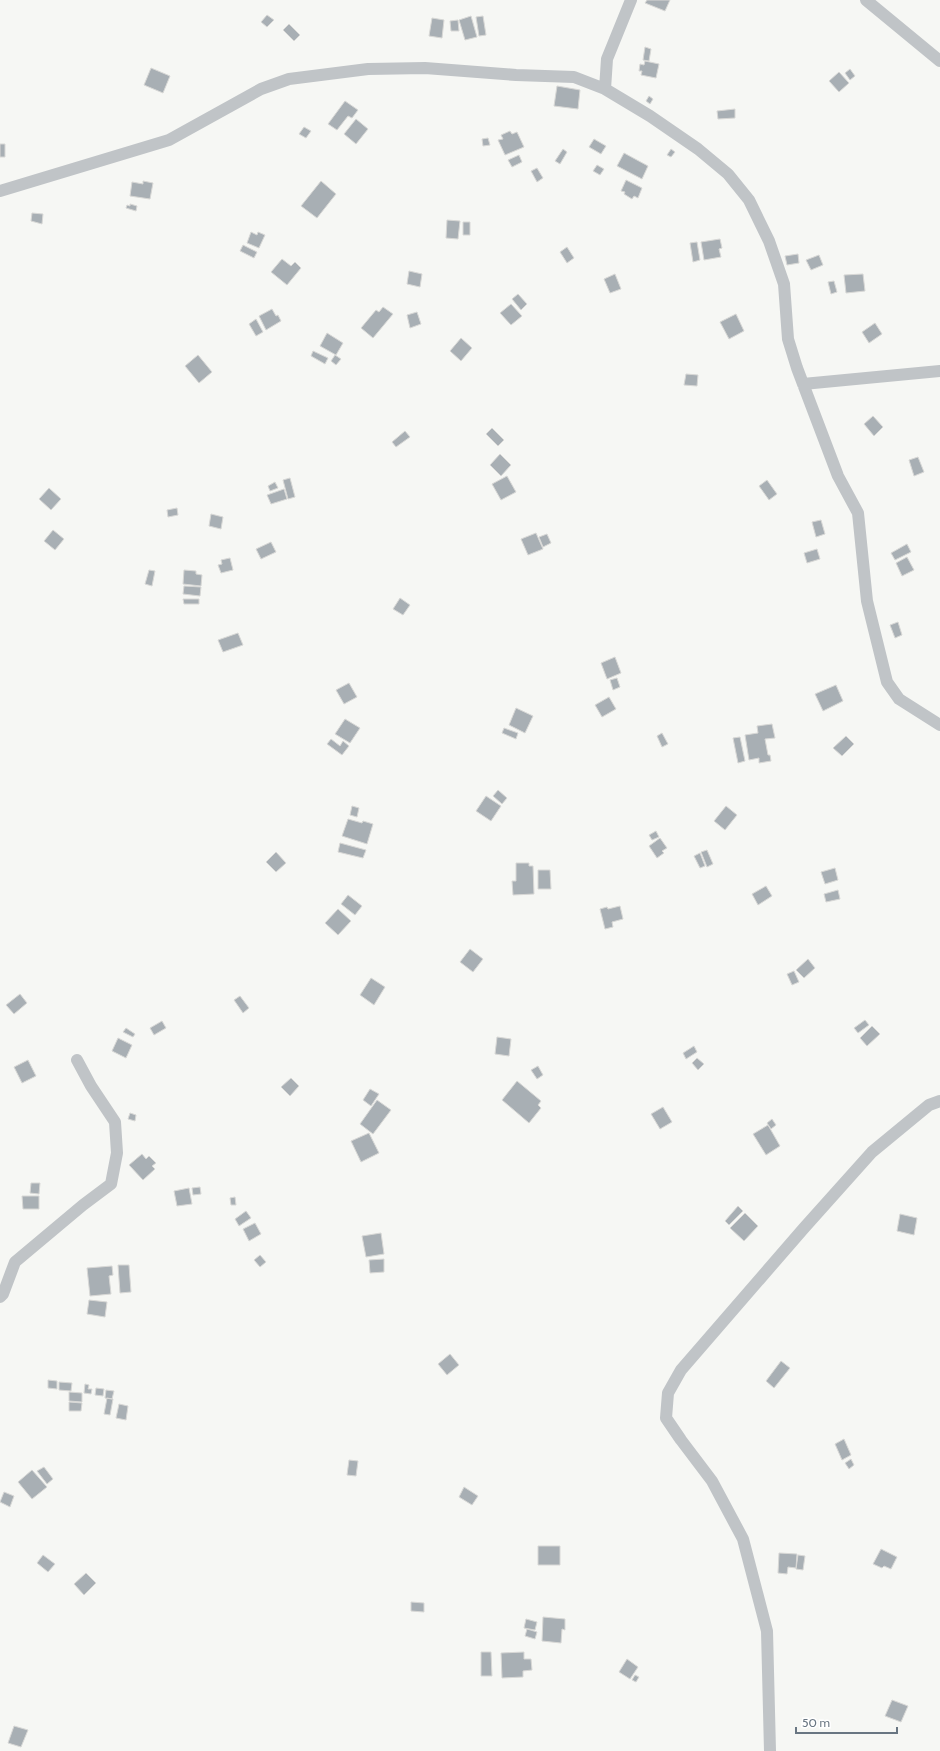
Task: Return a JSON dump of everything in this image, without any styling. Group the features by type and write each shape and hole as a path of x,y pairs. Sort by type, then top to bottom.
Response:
{"street":[{"path":"605,88 606,59 631,0"},
{"path":"866,0 940,61"},
{"path":"0,191 169,140 261,89 289,79 368,69 425,68 516,75 574,77 605,88 650,116 698,149 728,174 749,200 769,241 784,284 788,339 803,384 838,476 858,513 867,601 887,682 899,700 940,725"},
{"path":"803,384 940,371"},
{"path":"0,1297 3,1294 15,1262 110,1184 117,1154 115,1122 91,1086 77,1060"},
{"path":"770,1751 767,1632 743,1540 712,1482 666,1418 668,1393 681,1370 872,1152 928,1105 940,1101"}],"building":[{"path":"647,0 670,0 665,11 645,3"},
{"path":"267,15 274,20 267,27 261,22"},
{"path":"471,16 477,37 465,40 459,20"},
{"path":"483,16 486,35 479,36 476,17"},
{"path":"432,18 444,20 442,38 429,36"},
{"path":"458,20 459,31 451,31 450,21"},
{"path":"289,24 300,35 294,41 283,30"},
{"path":"645,47 651,49 649,61 643,60"},
{"path":"645,61 659,64 656,78 641,75 642,71 639,71 640,64 644,65"},
{"path":"151,68 170,76 163,93 144,85"},
{"path":"850,69 855,76 850,80 845,73"},
{"path":"839,72 849,83 839,92 829,81"},
{"path":"557,86 580,90 578,109 554,106"},
{"path":"649,96 653,99 650,104 646,101"},
{"path":"345,101 358,110 352,118 348,116 337,130 328,124"},
{"path":"735,109 735,118 718,119 717,111"},
{"path":"356,119 368,129 356,144 344,134"},
{"path":"304,127 311,131 306,138 299,134"},
{"path":"510,131 512,134 517,132 524,147 505,155 498,140 503,139 501,135"},
{"path":"488,138 490,145 483,146 482,139"},
{"path":"594,139 606,146 601,154 589,147"},
{"path":"0,144 5,144 5,157 0,157"},
{"path":"563,149 567,152 560,164 555,161"},
{"path":"671,149 675,152 671,157 667,155"},
{"path":"624,153 648,166 642,179 617,166"},
{"path":"519,155 522,162 512,167 508,160"},
{"path":"597,165 604,169 600,175 593,171"},
{"path":"537,168 543,178 537,182 531,171"},
{"path":"626,180 642,188 638,198 634,196 632,199 624,194 625,192 621,191"},
{"path":"143,181 153,183 150,199 130,196 132,182 143,184"},
{"path":"321,181 336,194 317,218 301,206"},
{"path":"130,204 137,206 136,211 126,208 127,205 130,206"},
{"path":"32,213 43,214 42,224 31,221"},
{"path":"447,220 460,221 458,239 446,238"},
{"path":"463,222 470,222 470,235 463,235"},
{"path":"251,232 257,235 258,232 265,235 259,248 247,243"},
{"path":"720,239 722,248 719,249 721,257 704,260 701,242"},
{"path":"697,242 700,260 693,262 690,243"},
{"path":"243,245 257,252 254,258 240,251"},
{"path":"567,247 574,258 567,263 560,252"},
{"path":"798,254 799,263 787,265 785,256"},
{"path":"819,255 823,265 811,270 806,260"},
{"path":"282,259 291,266 295,262 301,268 287,285 271,272"},
{"path":"409,271 422,274 420,287 407,284"},
{"path":"615,274 621,289 610,293 604,279"},
{"path":"863,274 865,291 846,293 844,275"},
{"path":"834,281 837,292 831,294 828,282"},
{"path":"518,294 527,304 521,310 512,299"},
{"path":"511,304 522,316 511,325 500,313"},
{"path":"383,307 393,314 373,338 361,328 376,310 379,312"},
{"path":"272,309 281,321 266,330 259,316"},
{"path":"417,312 421,324 410,328 407,315"},
{"path":"736,314 744,331 729,339 720,322"},
{"path":"256,319 263,332 256,336 249,324"},
{"path":"875,323 882,334 869,343 862,332"},
{"path":"327,333 343,343 336,355 320,346"},
{"path":"461,338 472,348 461,361 450,351"},
{"path":"313,351 328,358 325,364 311,356"},
{"path":"198,355 212,372 199,383 185,366"},
{"path":"335,355 341,359 336,365 331,361"},
{"path":"686,374 698,375 697,386 684,385"},
{"path":"873,416 883,427 874,436 864,424"},
{"path":"492,428 504,440 498,446 486,434"},
{"path":"405,431 410,437 396,447 392,442"},
{"path":"500,454 511,465 501,476 490,465"},
{"path":"918,457 924,472 914,476 909,460"},
{"path":"507,476 516,492 501,500 492,484"},
{"path":"290,478 295,497 288,499 283,480"},
{"path":"767,480 777,494 769,500 759,486"},
{"path":"275,482 278,488 270,491 268,486"},
{"path":"49,488 61,499 51,510 39,499"},
{"path":"284,489 287,499 271,504 267,495"},
{"path":"177,508 178,515 168,517 167,510"},
{"path":"211,514 223,517 221,529 209,526"},
{"path":"821,520 825,534 816,537 812,522"},
{"path":"53,530 64,539 55,550 44,541"},
{"path":"536,533 543,549 528,555 521,539"},
{"path":"547,534 551,543 543,547 539,537"},
{"path":"271,542 276,552 261,559 256,549"},
{"path":"907,544 911,552 895,560 891,553"},
{"path":"817,549 820,559 807,563 804,553"},
{"path":"907,557 914,570 902,576 896,563"},
{"path":"230,558 233,570 221,573 218,565 222,564 221,560"},
{"path":"149,570 155,571 152,586 145,584"},
{"path":"184,570 196,571 196,574 202,575 201,586 183,584"},
{"path":"184,586 201,587 200,596 183,594"},
{"path":"400,598 410,605 403,615 393,609"},
{"path":"183,599 199,599 199,604 184,604"},
{"path":"898,622 902,635 895,638 890,625"},
{"path":"238,633 243,645 223,652 218,640"},
{"path":"615,657 621,673 607,679 601,663"},
{"path":"617,678 620,687 613,690 610,680"},
{"path":"349,683 357,697 344,704 336,690"},
{"path":"836,685 843,701 823,711 815,694"},
{"path":"609,697 616,709 602,717 595,705"},
{"path":"516,708 533,716 525,733 509,725"},
{"path":"345,719 360,728 350,743 335,734"},
{"path":"772,724 775,738 765,739 768,755 770,755 771,761 759,763 759,758 749,760 745,735 758,733 757,726"},
{"path":"504,728 518,733 516,739 502,733"},
{"path":"662,733 668,744 662,747 657,736"},
{"path":"846,736 854,744 842,756 833,748"},
{"path":"740,737 745,761 738,763 733,738"},
{"path":"331,739 340,746 343,741 349,746 342,755 327,744"},
{"path":"498,790 507,798 502,804 493,796"},
{"path":"486,796 501,806 491,821 476,811"},
{"path":"352,806 359,808 357,817 350,815"},
{"path":"726,806 737,815 725,830 714,821"},
{"path":"348,819 373,824 367,844 342,836"},
{"path":"656,831 659,837 652,840 649,835"},
{"path":"660,838 667,848 662,851 664,853 657,858 649,846"},
{"path":"340,843 366,850 363,858 338,852"},
{"path":"707,850 713,864 707,867 701,852"},
{"path":"276,852 286,863 276,872 266,862"},
{"path":"700,853 705,866 700,868 694,856"},
{"path":"516,863 529,863 529,866 533,866 534,894 513,895 512,881 516,881"},
{"path":"835,868 838,880 825,884 821,872"},
{"path":"538,870 550,870 551,889 538,889"},
{"path":"766,886 772,896 758,905 752,894"},
{"path":"838,890 840,899 826,902 824,894"},
{"path":"348,895 362,906 355,915 341,904"},
{"path":"620,906 623,919 612,922 613,927 605,929 600,909"},
{"path":"338,909 351,921 338,935 325,923"},
{"path":"470,949 483,959 473,972 460,962"},
{"path":"808,959 815,968 804,978 796,970"},
{"path":"794,971 799,982 792,985 787,974"},
{"path":"371,978 385,987 374,1005 360,995"},
{"path":"20,994 27,1003 14,1014 6,1005"},
{"path":"240,996 249,1008 243,1013 234,1000"},
{"path":"865,1020 869,1025 858,1033 854,1028"},
{"path":"162,1021 166,1028 154,1035 150,1028"},
{"path":"872,1026 880,1034 867,1046 860,1038"},
{"path":"126,1028 135,1034 133,1037 123,1032"},
{"path":"497,1037 511,1039 509,1056 495,1054"},
{"path":"118,1038 132,1045 126,1058 112,1051"},
{"path":"694,1046 697,1052 686,1059 683,1053"},
{"path":"697,1058 704,1064 698,1070 692,1063"},
{"path":"28,1060 36,1076 22,1083 14,1067"},
{"path":"538,1066 543,1075 537,1079 531,1070"},
{"path":"291,1078 299,1086 290,1096 281,1087"},
{"path":"517,1081 541,1101 538,1105 541,1108 529,1123 502,1100"},
{"path":"370,1089 379,1094 371,1106 363,1100"},
{"path":"377,1100 391,1110 373,1134 360,1124"},
{"path":"663,1107 672,1122 660,1129 651,1114"},
{"path":"130,1113 136,1115 135,1121 128,1119"},
{"path":"772,1119 776,1125 771,1129 767,1123"},
{"path":"768,1125 780,1146 766,1155 753,1134"},
{"path":"369,1133 379,1153 361,1162 351,1141"},
{"path":"142,1154 146,1159 149,1156 156,1163 152,1166 155,1169 143,1180 129,1165"},
{"path":"31,1183 40,1183 39,1194 30,1193"},
{"path":"200,1187 201,1194 193,1195 192,1188"},
{"path":"189,1188 192,1204 177,1206 174,1191"},
{"path":"22,1196 39,1196 39,1209 23,1209"},
{"path":"235,1197 236,1205 231,1205 230,1198"},
{"path":"738,1206 743,1211 729,1225 725,1221"},
{"path":"246,1211 251,1218 239,1226 235,1219"},
{"path":"745,1213 758,1226 744,1241 730,1228"},
{"path":"900,1214 917,1218 914,1235 897,1231"},
{"path":"255,1223 261,1234 249,1241 243,1229"},
{"path":"381,1233 384,1254 366,1257 362,1236"},
{"path":"260,1255 266,1262 260,1267 254,1260"},
{"path":"384,1259 384,1272 370,1273 369,1260"},
{"path":"118,1265 129,1265 131,1292 120,1293"},
{"path":"112,1266 113,1275 109,1276 111,1294 90,1296 87,1268"},
{"path":"89,1300 107,1302 105,1317 87,1314"},
{"path":"450,1354 459,1365 447,1375 438,1364"},
{"path":"781,1361 790,1368 774,1388 766,1381"},
{"path":"48,1380 57,1381 57,1389 48,1388"},
{"path":"59,1382 72,1383 71,1391 59,1390"},
{"path":"85,1384 89,1385 88,1389 92,1389 91,1394 84,1393"},
{"path":"96,1388 104,1389 103,1396 95,1395"},
{"path":"106,1390 114,1391 112,1399 105,1398"},
{"path":"69,1392 82,1393 82,1402 69,1401"},
{"path":"107,1398 113,1399 110,1415 104,1414"},
{"path":"69,1402 82,1403 81,1411 69,1411"},
{"path":"119,1404 128,1406 126,1420 116,1418"},
{"path":"844,1439 851,1455 842,1460 835,1444"},
{"path":"851,1459 854,1465 849,1469 845,1463"},
{"path":"349,1460 358,1461 356,1476 347,1475"},
{"path":"44,1467 53,1479 47,1484 37,1471"},
{"path":"32,1470 47,1487 32,1499 18,1482"},
{"path":"464,1487 478,1496 472,1505 459,1497"},
{"path":"4,1492 14,1496 10,1507 0,1502"},
{"path":"538,1546 560,1546 560,1565 538,1565"},
{"path":"881,1549 897,1557 891,1569 884,1566 882,1568 873,1564"},
{"path":"779,1553 797,1554 796,1568 788,1567 787,1574 778,1573"},
{"path":"43,1555 55,1564 48,1572 37,1563"},
{"path":"798,1555 805,1556 803,1570 796,1569"},
{"path":"86,1573 96,1583 84,1595 74,1584"},
{"path":"411,1602 424,1603 424,1612 411,1611"},
{"path":"543,1617 565,1619 565,1630 562,1629 561,1643 542,1641"},
{"path":"526,1619 537,1622 535,1630 524,1628"},
{"path":"527,1629 537,1632 535,1639 525,1636"},
{"path":"481,1652 491,1652 492,1676 481,1676"},
{"path":"524,1652 524,1659 531,1659 532,1670 523,1671 523,1677 502,1678 501,1653"},
{"path":"627,1659 638,1667 630,1679 619,1672"},
{"path":"635,1675 639,1677 636,1682 632,1680"},
{"path":"892,1700 908,1706 901,1722 885,1716"},
{"path":"14,1726 28,1730 21,1747 8,1743"}]}
